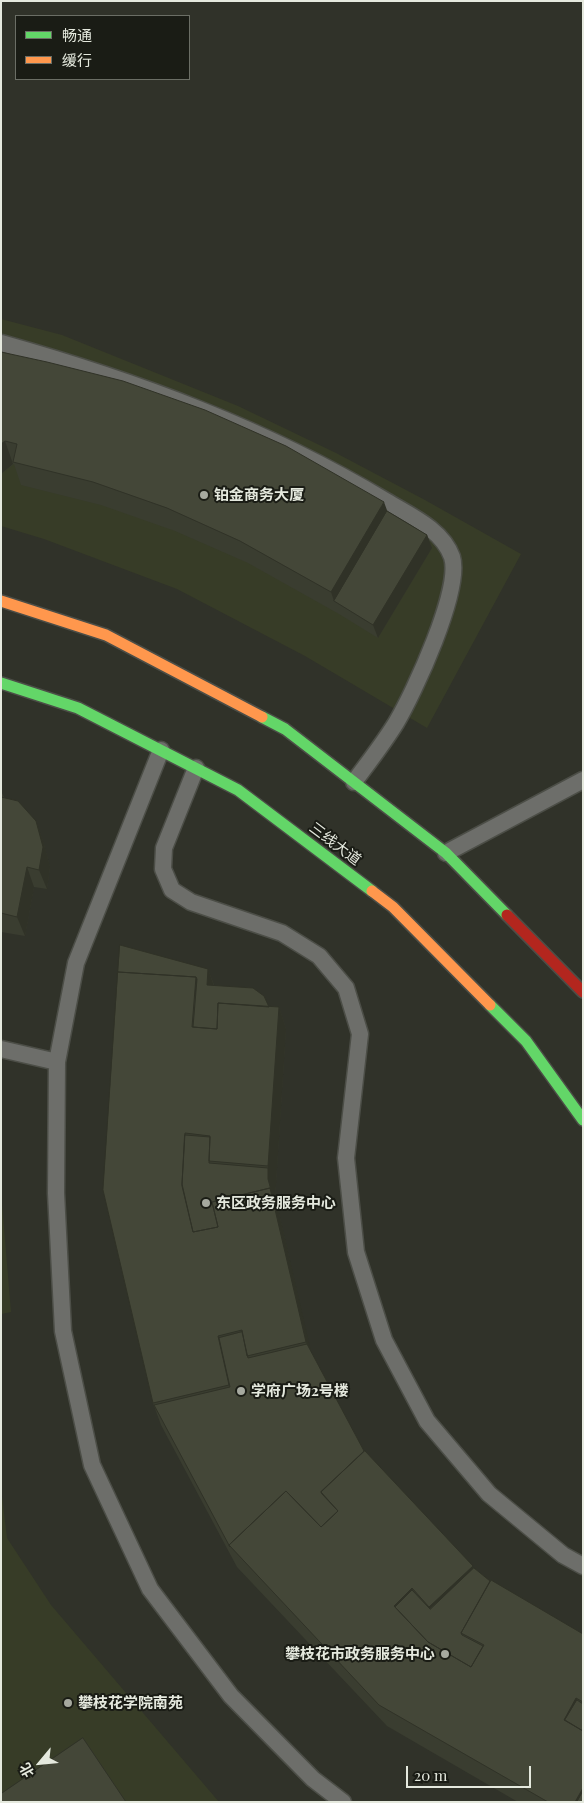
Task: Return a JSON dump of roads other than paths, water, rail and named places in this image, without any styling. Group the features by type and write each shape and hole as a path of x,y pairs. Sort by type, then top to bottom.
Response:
{"main road":[{"path":"1,601 106,635 285,729 446,853 583,992"},
{"name":"三线大道","path":"1,683 78,708 238,790 393,907 526,1041 583,1120"}],"lane":[{"path":"1,343 116,378 216,415 258,433 296,451 360,486 434,532 444,543 452,557 454,576 447,605 412,693 395,724 354,782"},
{"path":"161,750 76,963 57,1062 56,1193 63,1331 92,1465 150,1589 231,1696 313,1779 343,1802"},
{"path":"196,768 164,848 163,869 172,890 191,902 282,933 319,956 346,988 360,1034 346,1158 356,1252 384,1340 427,1421 489,1494 563,1555 583,1566"},
{"path":"446,853 583,780"},
{"path":"1,1049 57,1062"}],"place":[{"name":"铂金商务大厦","path":"204,495"},
{"name":"东区政务服务中心","path":"206,1203"},
{"name":"学府广场2号楼","path":"241,1391"},
{"name":"攀枝花市政务服务中心","path":"445,1654"},
{"name":"攀枝花学院南苑","path":"68,1703"}]}
